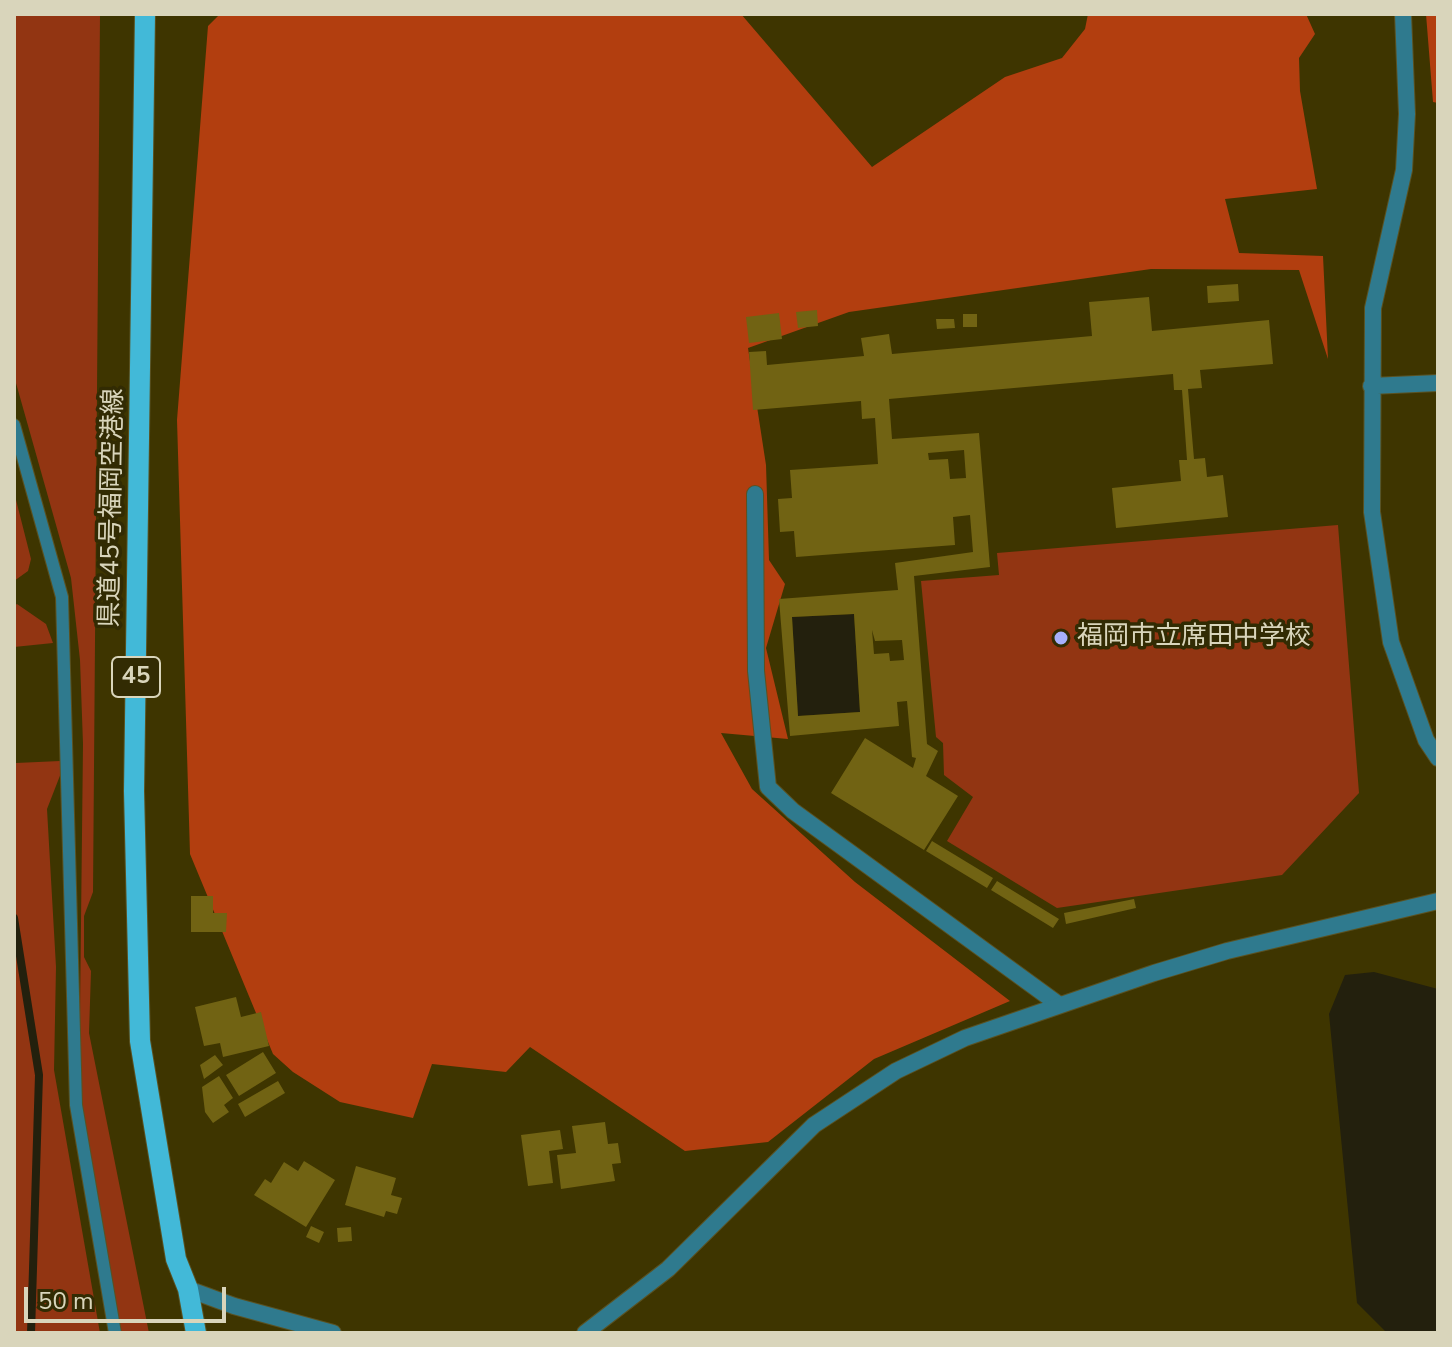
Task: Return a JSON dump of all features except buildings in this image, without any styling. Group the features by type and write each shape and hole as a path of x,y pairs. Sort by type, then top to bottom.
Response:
{"main road":[{"name":"県道45号福岡空港線","path":"145,14 134,791 140,1041 176,1259 188,1289 196,1333"}],"street":[{"path":"1403,14 1407,114 1404,170 1373,308 1372,512 1391,642 1426,740 1438,758"},
{"path":"1371,386 1438,383"},
{"path":"755,494 756,671 768,787 793,811 1058,1004"},
{"path":"585,1333 668,1269 814,1125 896,1071 965,1038 1058,1004 1227,951 1438,901"},
{"path":"188,1289 234,1306 333,1333"}],"lane":[{"path":"14,425 62,597 76,1105 115,1333"}],"shaded area":[{"path":"14,14 100,14 93,892 84,916 84,957 91,971 89,1033 149,1333 121,1333 79,1101 83,744 80,660 71,578 14,376"},
{"path":"220,14 741,14 872,167 1005,77 1062,58 1085,29 1088,14 1306,14 1315,34 1299,58 1300,91 1317,189 1225,199 1239,253 1323,256 1328,359 1299,270 1151,269 849,312 748,348 766,465 769,560 785,584 766,648 788,739 721,733 752,789 855,882 1010,1001 874,1059 768,1142 685,1151 530,1047 506,1072 432,1064 413,1118 340,1102 293,1072 273,1054 190,854 177,420 208,26"},
{"path":"1426,14 1438,14 1438,103 1433,102"},
{"path":"14,492 31,559 28,571 14,581"},
{"path":"1338,525 1359,793 1282,875 1057,908 947,841 973,797 944,775 943,743 936,737 921,581 999,575 997,553"},
{"path":"17,604 46,624 53,643 14,647 14,606"},
{"path":"854,614 860,712 798,716 792,617"},
{"path":"14,725 16,763 60,761 61,773 47,809 56,967 54,1070 100,1333 14,1333"},
{"path":"1374,972 1438,989 1438,1333 1387,1333 1357,1303 1329,1014 1345,975"}],"waterway":[{"path":"14,918 39,1075 31,1333"}],"place":[{"name":"福岡市立席田中学校","path":"1061,638"}]}
